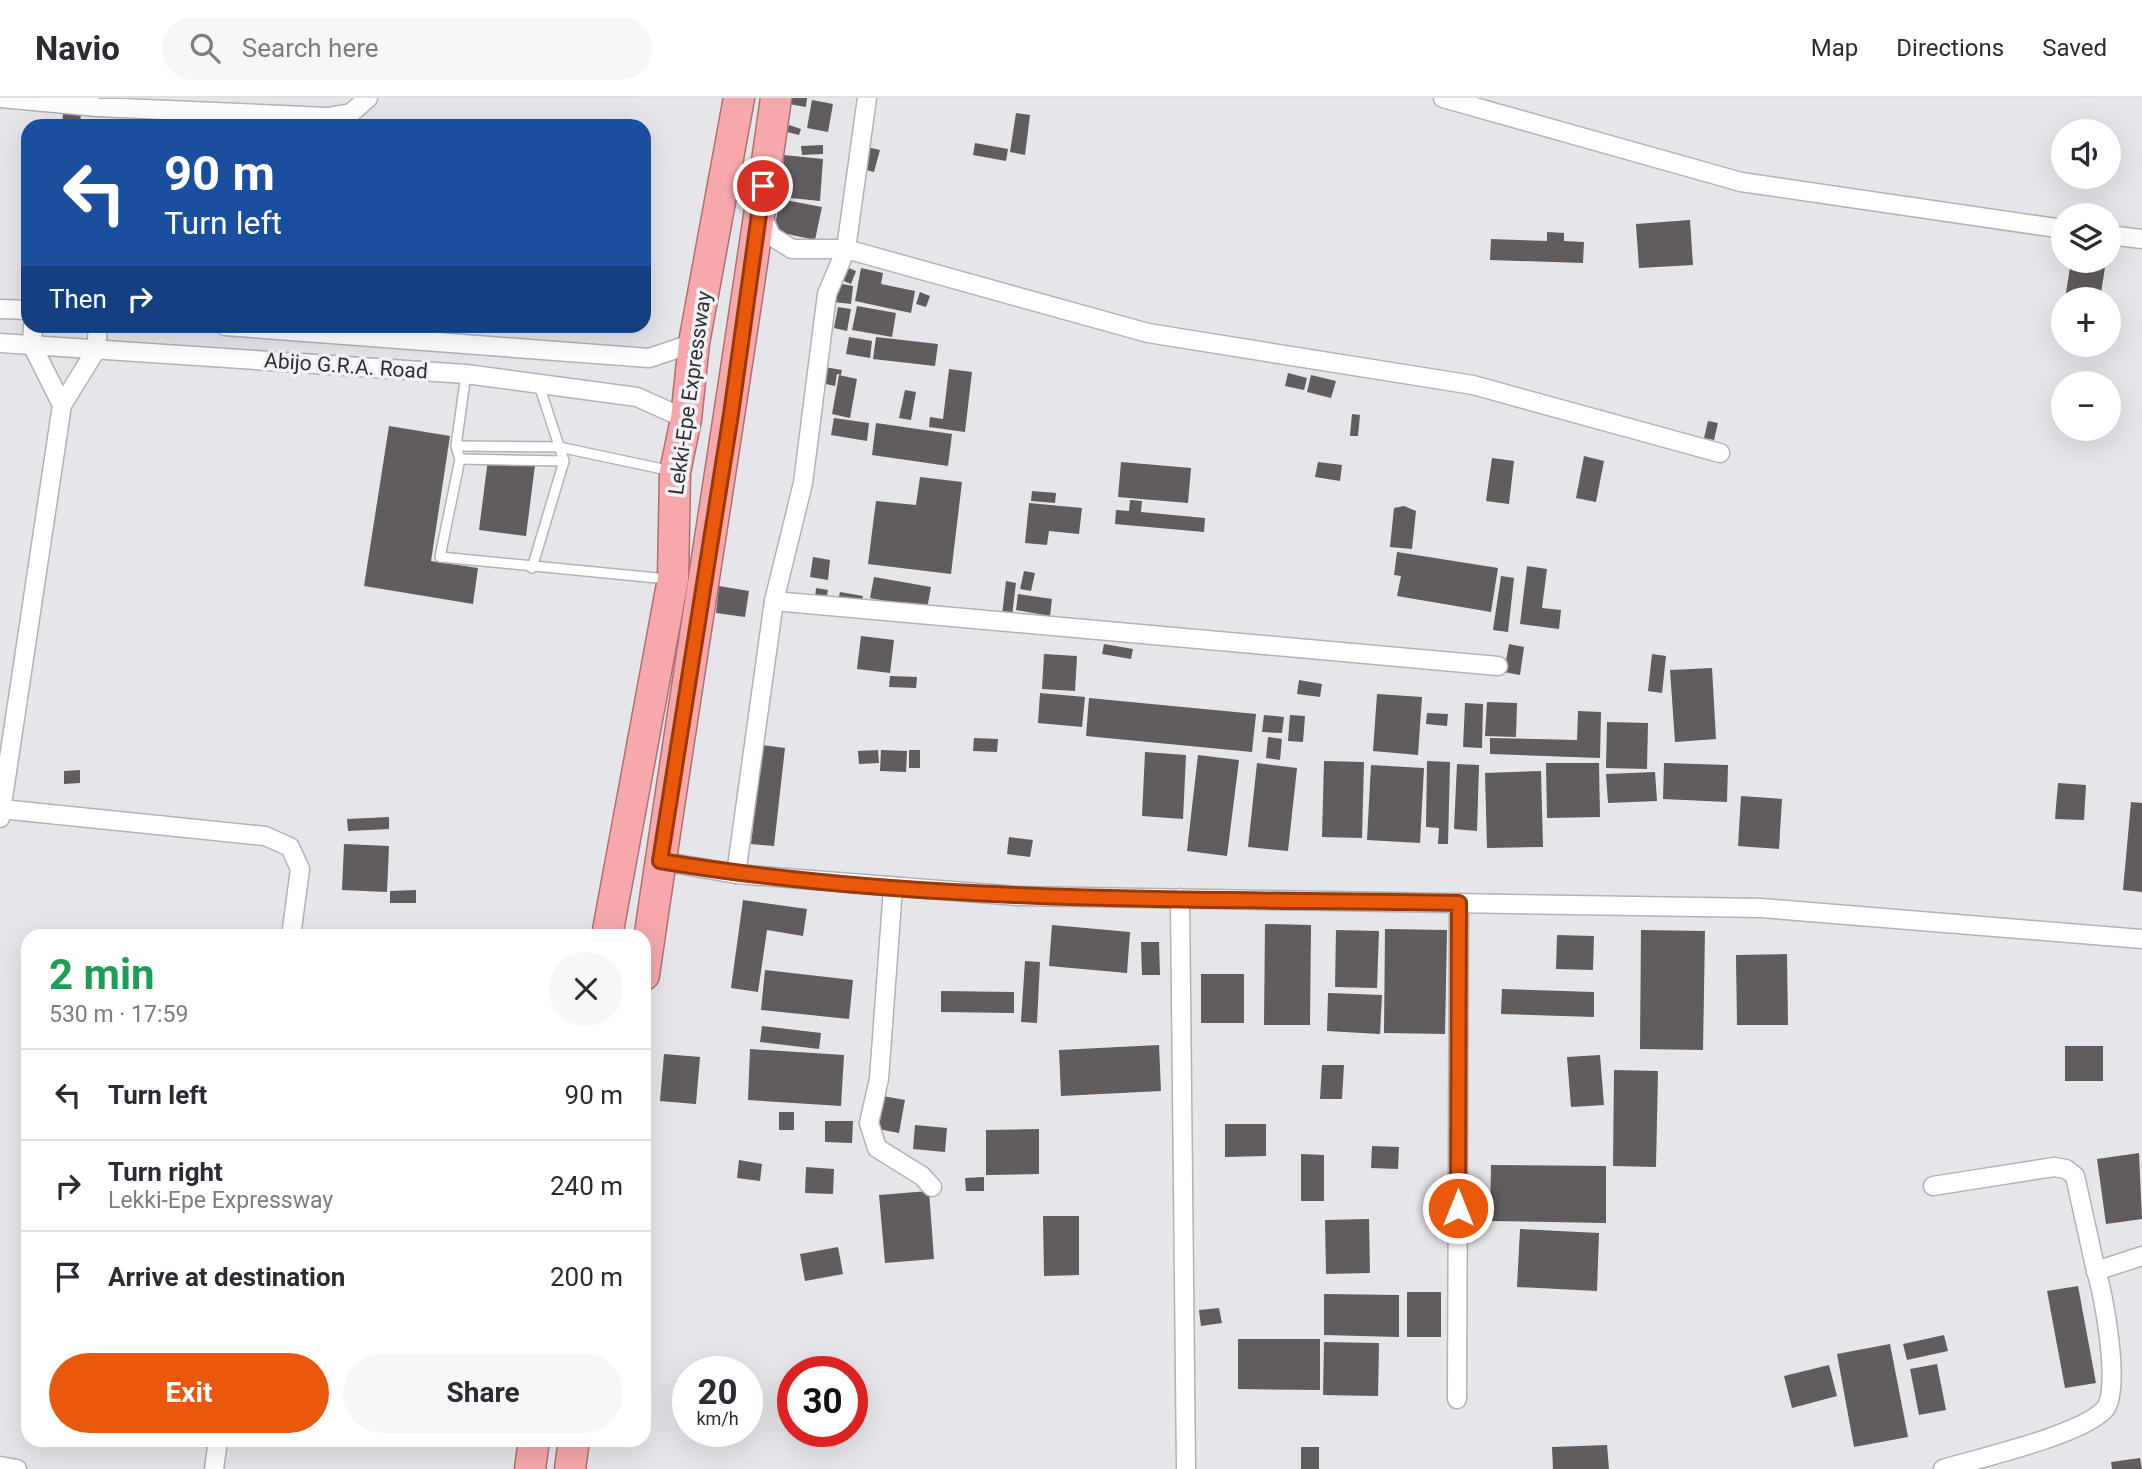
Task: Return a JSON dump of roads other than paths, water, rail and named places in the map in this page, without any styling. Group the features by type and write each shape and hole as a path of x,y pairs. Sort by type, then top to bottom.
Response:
{"highway":[{"name":"Lekki-Epe Expressway","path":"608,929 673,579 676,472 686,419 694,343 739,98"},
{"name":"Lekki-Epe Expressway","path":"650,929 731,414 776,98"},
{"path":"530,1469 533,1447"},
{"path":"570,1469 573,1447"}],"street":[{"path":"1,98 328,117 351,113 368,98"},
{"path":"736,874 774,601 803,484 827,294 846,248 867,98"},
{"path":"1443,98 1741,182 2051,227"},
{"path":"760,208 771,236 792,249 846,248 1147,333 1473,385 1720,453"},
{"path":"2121,236 2142,239"},
{"path":"0,309 21,310"},
{"path":"33,333 32,345 62,405"},
{"path":"97,333 96,350 62,405 1,814 265,836 278,841 290,847 300,869 292,929"},
{"name":"Abijo G.R.A. Road","path":"318,333 649,358 694,343"},
{"name":"Abijo G.R.A. Road","path":"0,343 466,374 636,397 686,419"},
{"path":"774,601 1498,666"},
{"path":"660,861 736,874 1017,896 1761,908 2142,939"},
{"path":"893,888 879,1079 869,1123 877,1148 922,1176 932,1186"},
{"path":"1180,898 1186,1469"},
{"path":"1457,1399 1459,903"},
{"path":"1933,1186 2054,1167 2066,1169 2075,1177 2109,1322 2110,1395 2106,1408 2089,1420 2045,1438 1943,1469"},
{"path":"2096,1271 2142,1256"},
{"path":"214,1469 217,1447"},
{"path":"0,1466 17,1469"}],"lane":[{"path":"466,374 456,446 460,459 440,557 532,568 673,579"},
{"path":"532,568 564,461 540,385"},
{"path":"456,446 559,447 676,472"},
{"path":"460,459 564,461"}]}
